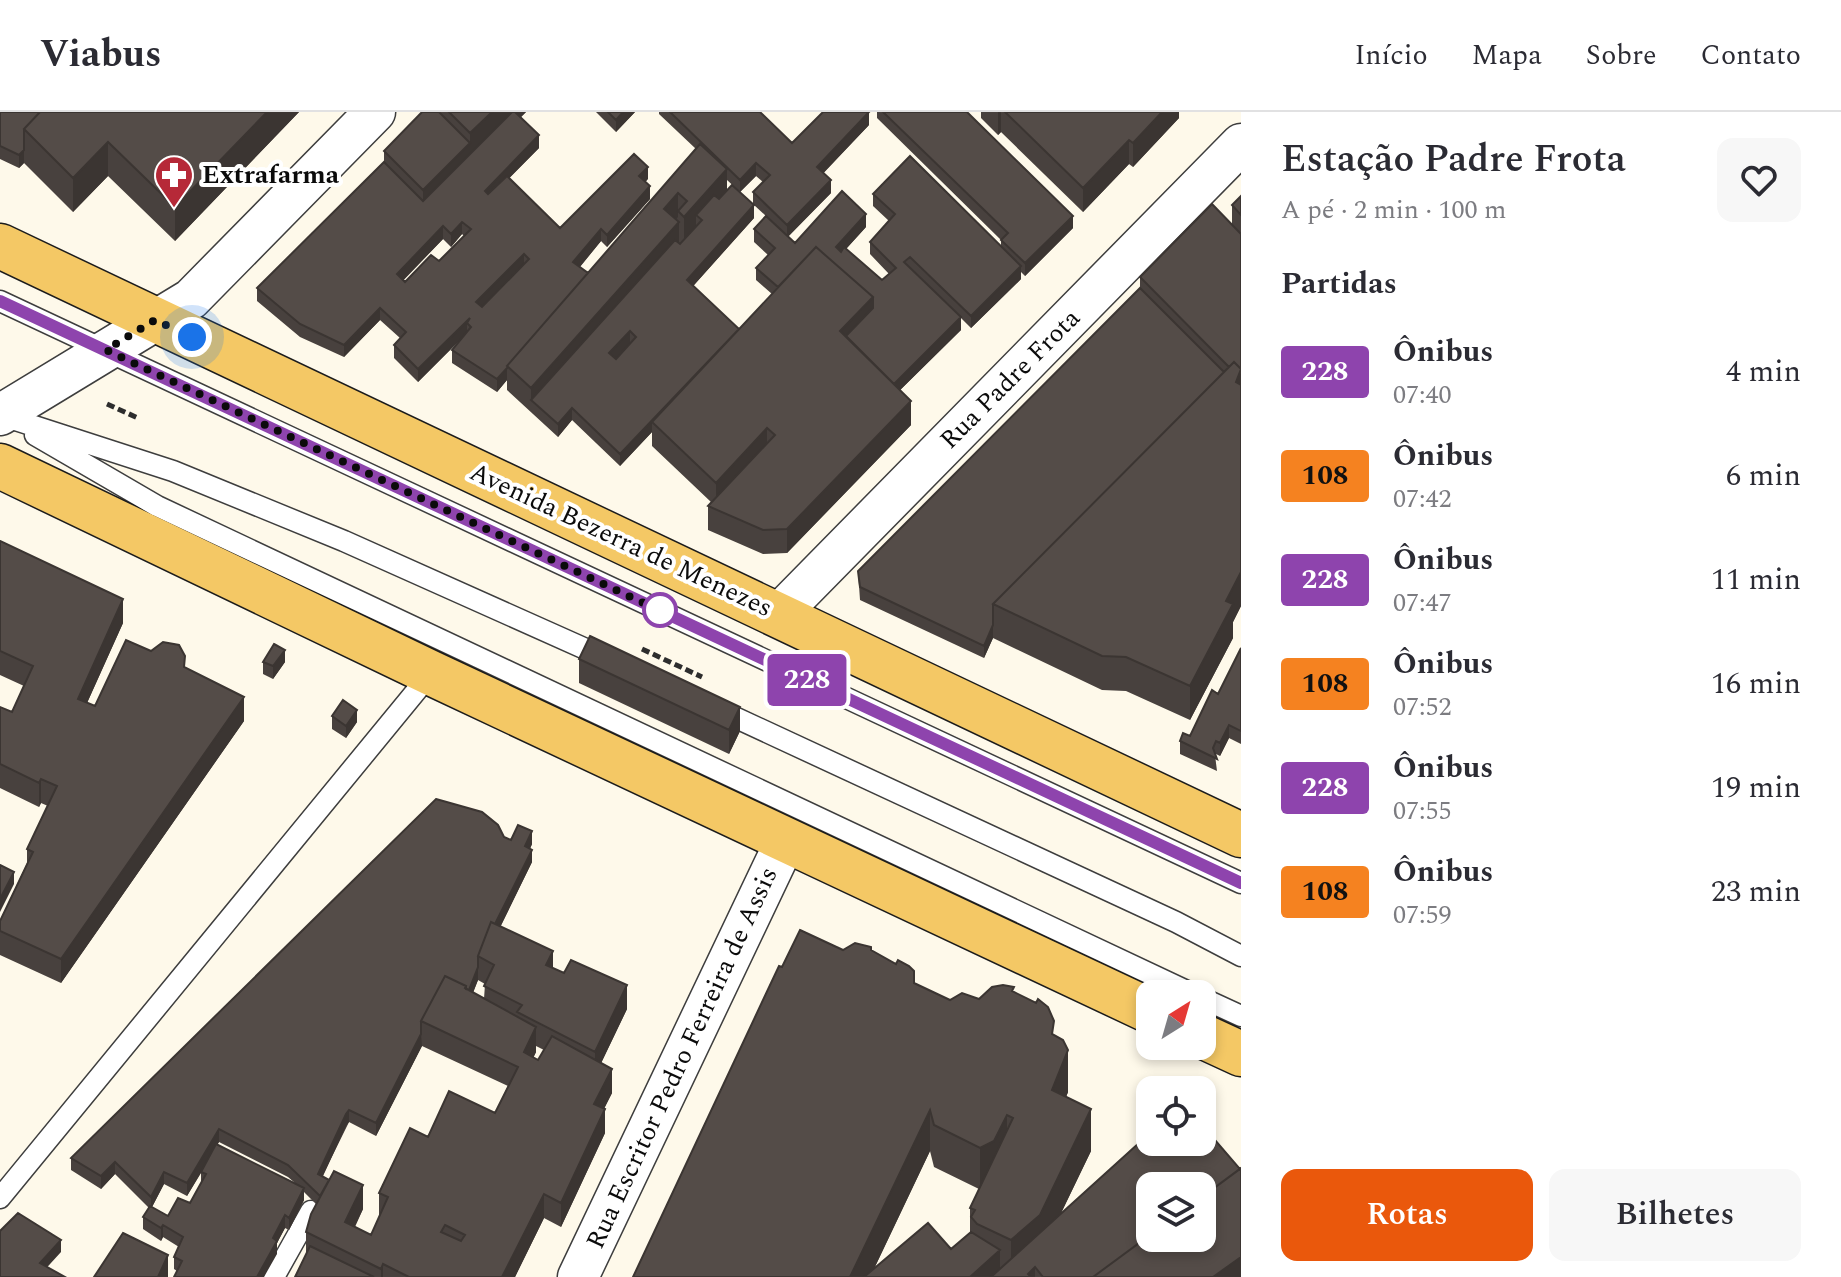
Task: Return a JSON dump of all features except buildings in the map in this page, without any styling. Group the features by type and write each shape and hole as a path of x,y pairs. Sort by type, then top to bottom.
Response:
{"main road":[{"name":"Avenida Bezerra de Menezes","path":"0,246 1241,835"},
{"path":"0,466 431,673 1136,1004"},
{"path":"1216,1042 1241,1054"}],"street":[{"path":"0,415 191,299 375,112"},
{"name":"Rua Padre Frota","path":"779,614 1241,144"},
{"name":"Rua Escritor Pedro Ferreira de Assis","path":"578,1277 786,840"}],"lane":[{"name":"Avenida Bezerra de Menezes","path":"0,301 1241,883"},
{"path":"0,415 173,471 344,541 622,665"},
{"path":"0,415 157,506 1163,980"},
{"path":"0,1198 431,673"},
{"path":"693,698 1176,922 1241,956"},
{"path":"1216,1004 1241,1016"},
{"path":"274,1277 311,1211"}],"path":[{"path":"122,411 148,423"},
{"path":"636,646 709,680"}],"bus line":[{"name":"228","path":"0,301 1241,883"}],"place":[{"name":"Extrafarma","path":"174,209"}],"route":[{"path":"192,337 155,320 106,350 667,614 660,610"}]}
